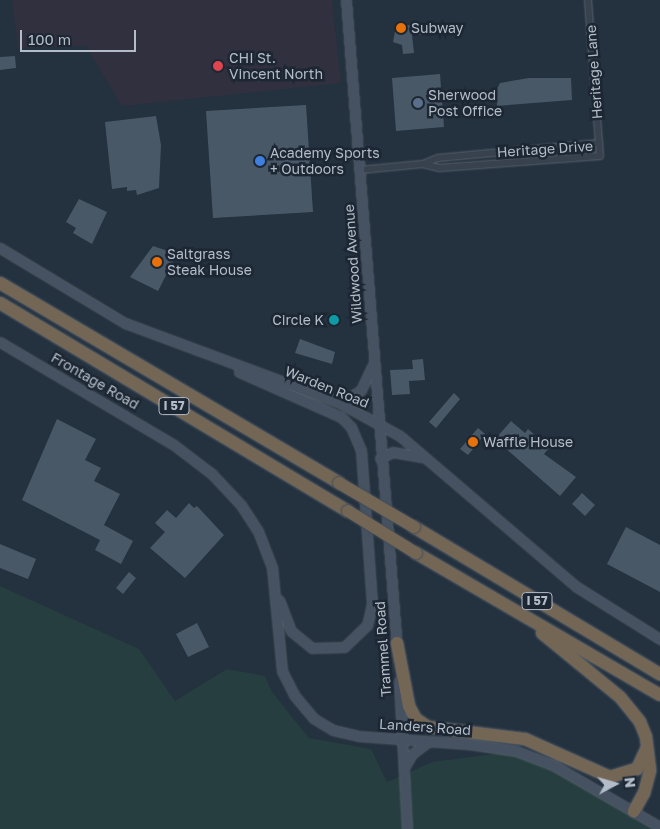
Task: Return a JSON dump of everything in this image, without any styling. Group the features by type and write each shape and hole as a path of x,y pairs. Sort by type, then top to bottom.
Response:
{"highway":[{"name":"I 57","path":"0,283 660,674"},
{"name":"I 57","path":"0,303 416,553 660,695"},
{"path":"515,611 620,697 640,722 647,748 648,782 634,811"},
{"path":"397,643 409,706 416,719 428,727 526,739 610,777 637,769 647,748"}],"main road":[{"name":"Wildwood Avenue","path":"346,0 386,526"},
{"name":"Warden Road","path":"0,248 125,324 208,357 331,400 378,424 428,460 577,587 660,639"},
{"name":"Frontage Road","path":"0,342 158,434 212,474 241,505 258,531 272,567 274,588"},
{"path":"208,357 275,391 341,417 351,426 361,450 372,604 367,626 344,647 312,648 291,631 274,588"},
{"path":"331,400 350,397 361,390 374,361"},
{"path":"380,458 393,452 428,460"},
{"name":"Trammel Road","path":"386,526 397,643 407,829"},
{"name":"Landers Road","path":"274,588 282,670 302,709 332,730 516,751 553,766 660,827"},
{"path":"404,769 412,754 430,741"}],"street":[{"name":"Heritage Lane","path":"588,0 599,143"},
{"name":"Heritage Drive","path":"360,170 422,164 438,158 599,143 600,156 439,168 422,164"}],"shaded area":[{"name":"CHI St. Vincent North","path":"12,0 332,0 341,83 122,106 86,46 18,48"}],"green space":[{"path":"0,586 139,649 175,701 227,669 265,676 272,692 309,738 371,749 387,782 432,762 516,751 659,829 0,829"}],"building":[{"path":"420,24 421,35 412,35 414,53 403,54 402,45 393,42 396,26"},
{"path":"15,56 16,68 0,70 0,57"},
{"name":"Sherwood Post Office","path":"440,74 444,127 396,131 392,78"},
{"path":"529,78 571,78 572,100 497,106 496,91 500,83"},
{"name":"Academy Sports + Outdoors","path":"306,105 313,212 213,218 206,111"},
{"path":"156,116 161,145 159,188 137,195 136,190 127,191 127,187 112,189 105,122"},
{"path":"79,199 107,212 92,244 73,233 76,228 66,222"},
{"name":"Saltgrass Steak House","path":"153,246 177,254 158,291 130,277"},
{"name":"Circle K","path":"300,339 335,352 332,364 295,353"},
{"path":"423,359 425,380 409,381 410,394 392,395 390,370 413,369 412,360"},
{"path":"454,393 460,399 436,428 429,422"},
{"path":"57,419 96,439 85,460 101,468 94,481 120,494 104,525 133,541 121,564 95,550 100,540 22,500"},
{"path":"511,421 525,433 528,429 549,448 544,454 576,477 560,496 495,439"},
{"name":"Waffle House","path":"478,428 485,434 468,455 460,449"},
{"path":"582,493 595,505 585,516 572,504"},
{"path":"189,503 194,508 197,506 224,535 185,578 150,548 165,532 155,523 167,510 176,518"},
{"path":"626,527 660,545 660,592 607,564"},
{"path":"0,544 36,559 28,579 0,568"},
{"path":"129,572 136,578 123,594 116,588"},
{"path":"197,623 209,647 188,657 176,634"}],"place":[{"name":"Subway","path":"401,28"},
{"name":"CHI St. Vincent North","path":"218,66"},
{"name":"Sherwood Post Office","path":"418,103"},
{"name":"Academy Sports + Outdoors","path":"260,161"},
{"name":"Saltgrass Steak House","path":"157,262"},
{"name":"Circle K","path":"334,320"},
{"name":"Waffle House","path":"473,442"}]}
